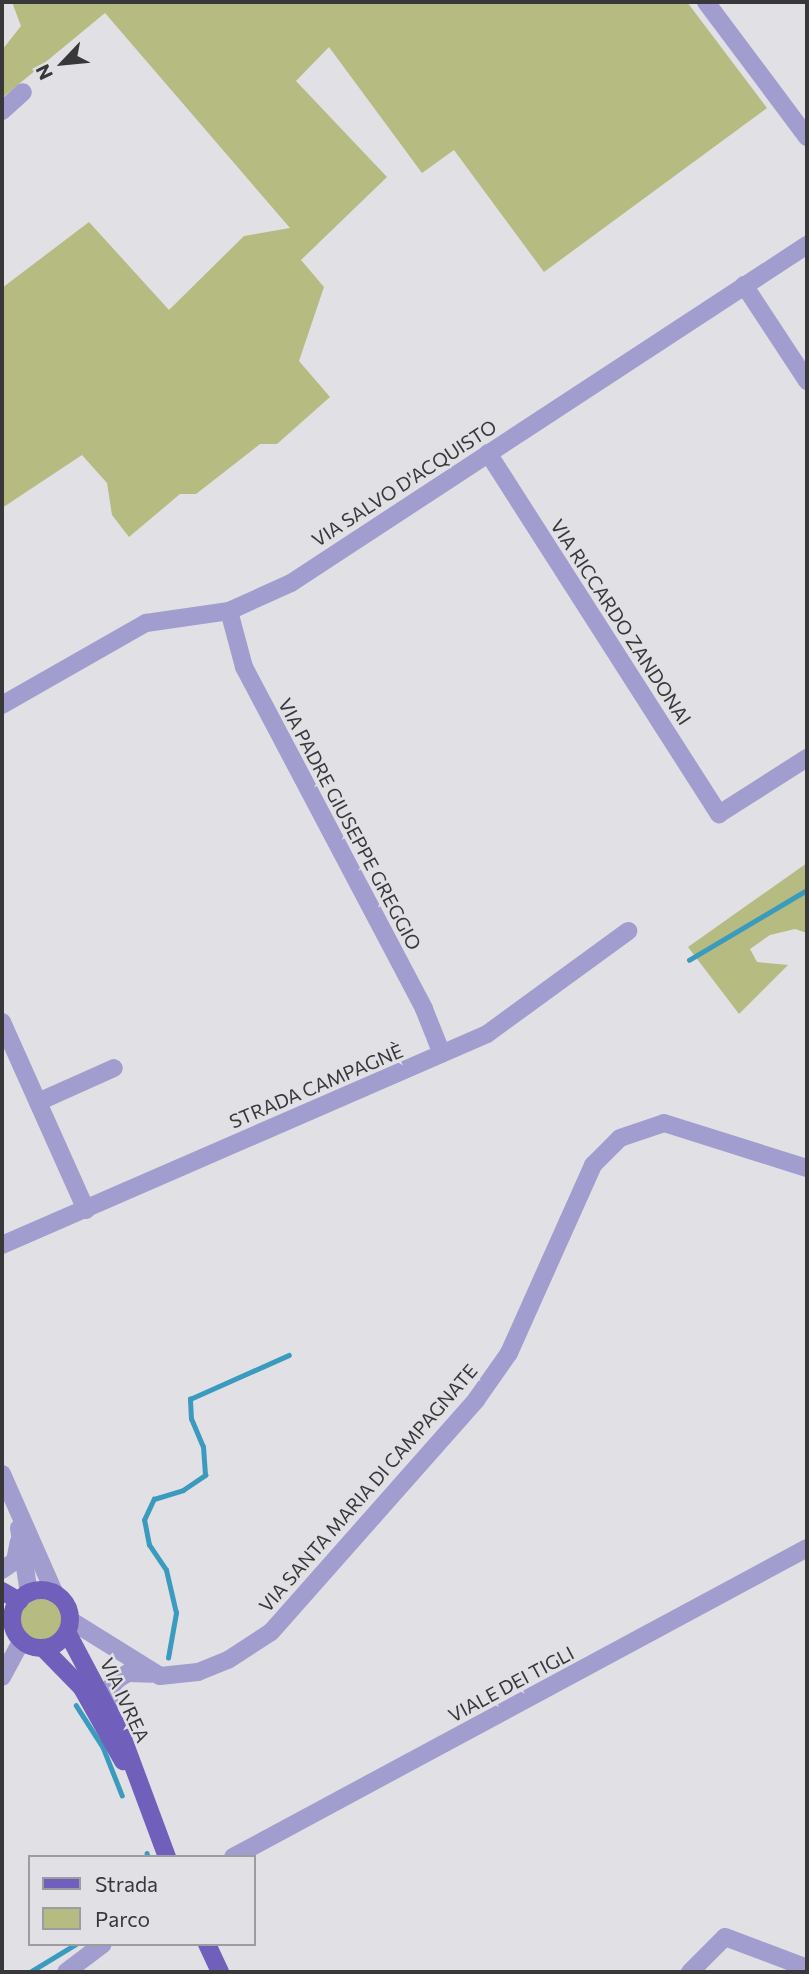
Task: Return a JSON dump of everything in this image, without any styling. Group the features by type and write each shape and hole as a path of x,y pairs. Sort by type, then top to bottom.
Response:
{"main road":[{"path":"2,1591 24,1597 55,1594 67,1605 69,1626 43,1648 22,1640 7,1619 24,1597"},
{"name":"VIA IVREA","path":"69,1626 109,1707 166,1855"},
{"name":"VIA IVREA","path":"43,1648 82,1688 139,1789"},
{"path":"208,1946 220,1972"}],"street":[{"path":"706,2 807,137"},
{"path":"2,111 23,92"},
{"name":"VIA SALVO D'ACQUISTO","path":"2,705 134,628 163,618 229,611 291,583 807,245"},
{"path":"744,285 807,381"},
{"name":"VIA RICCARDO ZANDONAI","path":"488,453 719,814 807,758"},
{"name":"VIA PADRE GIUSEPPE GREGGIO","path":"229,611 244,667 424,1009 442,1054"},
{"name":"STRADA CAMPAGNÈ","path":"2,1245 487,1034 628,931"},
{"path":"2,1022 86,1210"},
{"path":"38,1102 114,1068"},
{"name":"VIA SANTA MARIA DI CAMPAGNATE","path":"109,1707 109,1689 118,1679 128,1674 198,1672 228,1660 271,1632 476,1400 509,1353 593,1165 620,1138 664,1123 807,1168"},
{"path":"5,1480 20,1534 24,1597"},
{"path":"5,1480 55,1594"},
{"path":"2,1570 15,1561 20,1534"},
{"name":"VIALE DEI TIGLI","path":"237,1855 807,1548"},
{"path":"69,1626 156,1674"},
{"path":"2,1677 22,1640"},
{"path":"690,1972 725,1937 807,1968"},
{"path":"66,1972 100,1946"}],"green space":[{"path":"12,2 687,2 767,108 544,272 454,150 422,173 329,47 296,81 387,177 301,260 324,287 299,361 330,397 277,444 260,444 196,494 180,494 129,537 112,515 107,483 82,455 2,508 2,288 89,222 169,310 244,236 290,228 105,13 2,98 2,50 21,26"},
{"path":"807,863 807,933 795,929 770,935 750,949 757,962 788,965 739,1014 688,947"},
{"path":"41,1598 56,1604 62,1619 56,1634 41,1640 26,1634 20,1619 26,1604"}],"waterway":[{"path":"689,960 807,890"},
{"path":"168,1658 176,1613 166,1570 149,1545 144,1520 154,1499 183,1490 205,1475 203,1447 191,1419 190,1399 289,1355"},
{"path":"76,1705 103,1747 122,1795"},
{"path":"30,1972 73,1946"}]}
